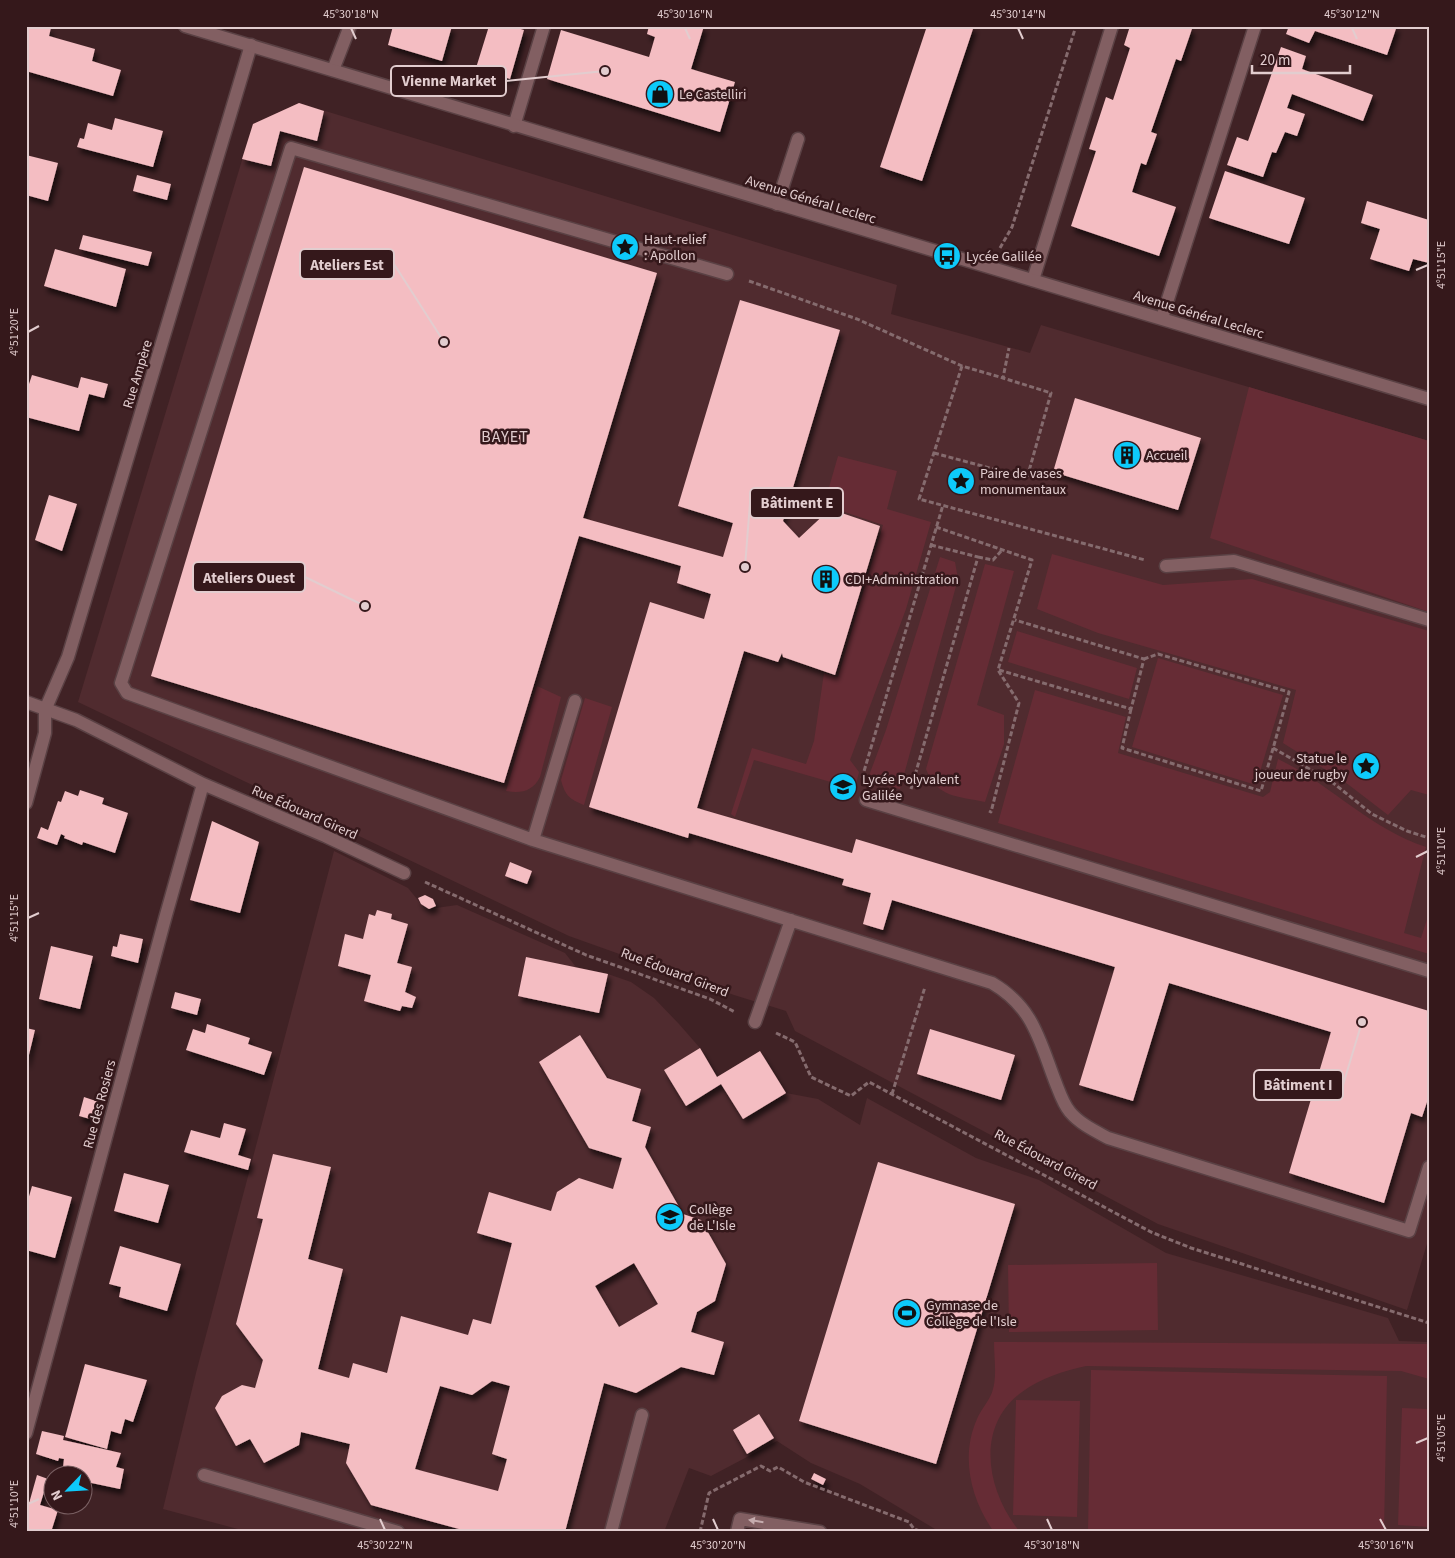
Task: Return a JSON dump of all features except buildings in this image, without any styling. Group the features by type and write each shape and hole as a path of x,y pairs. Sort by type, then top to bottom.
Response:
{"street":[{"name":"Avenue Général Leclerc","path":"185,26 1429,399"},
{"path":"333,70 350,26"},
{"path":"514,126 544,26"},
{"path":"1033,280 1112,26"},
{"path":"1162,318 1255,26"},
{"name":"Rue Ampère","path":"45,710 68,657 251,45"},
{"path":"777,204 798,139"},
{"path":"727,274 291,148 121,683 127,693 533,840 992,983 1013,998 1023,1008 1036,1032 1069,1112 1086,1127 1108,1138 1409,1231 1429,1167"},
{"path":"1166,566 1234,561 1429,620"},
{"path":"533,840 575,701"},
{"name":"Rue Édouard Girerd","path":"26,702 76,720 203,784 325,836 404,873"},
{"path":"26,803 45,733 45,710"},
{"name":"Rue des Rosiers","path":"26,1433 203,784"},
{"path":"866,800 1429,971"},
{"path":"755,1022 791,920"},
{"path":"612,1532 642,1415"},
{"path":"204,1475 398,1532"},
{"path":"737,1532 740,1519 784,1529 820,1532"}],"path":[{"path":"996,256 1012,227 1076,26"},
{"path":"727,274 857,320 962,366 1051,393 1027,478 934,453"},
{"path":"1003,378 1010,348"},
{"path":"962,366 919,499 1166,566"},
{"path":"866,800 861,783 943,505"},
{"path":"936,528 1032,560 998,670 1018,703 991,812 982,809"},
{"path":"931,545 993,560 1002,550"},
{"path":"919,791 910,788 978,557"},
{"path":"1015,620 1144,659 1158,654 1289,692 1261,791 1122,748 1144,659"},
{"path":"998,670 1131,709"},
{"path":"1273,748 1332,782 1372,814 1407,831 1429,838"},
{"name":"Rue Édouard Girerd","path":"404,873 586,955 710,999 795,1042 811,1077 850,1096 870,1082 1151,1232 1191,1248 1429,1323"},
{"path":"892,1094 932,965"},
{"path":"700,1532 709,1493 761,1466 770,1471 778,1467 804,1482 909,1522 914,1529 923,1532"}],"shaded area":[{"name":"Lycée Polyvalent Galilée","path":"299,103 897,285 891,314 1030,353 1041,325 1429,441 1429,1237 1407,1310 1158,1224 795,1031 786,1011 734,995 569,936 78,702 253,124"},
{"path":"1249,387 1429,441 1429,612 1210,538"},
{"path":"838,456 897,471 887,509 931,522 906,609 850,760 859,772 855,789 754,760 735,817 731,814 752,748 806,764 814,741 824,673 838,677 883,525 824,505"},
{"path":"1052,554 1163,585 1252,579 1429,631 1429,795 1411,790 1388,815 1345,782 1283,743 1296,690 1098,633 1037,609"},
{"path":"940,557 955,562 958,579 900,789 867,781 886,730"},
{"path":"985,564 1014,571 977,705 1004,715 1004,744 985,802 957,797 942,791 936,786 926,769"},
{"path":"1017,631 1137,668 1129,699 1008,662"},
{"path":"1158,658 1283,695 1256,785 1132,747"},
{"path":"537,686 561,697 540,777 534,786 522,792 506,791"},
{"path":"1035,690 1126,717 1118,753 1263,797 1270,792 1278,759 1316,781 1367,817 1405,839 1426,847 1404,933 1421,938 1429,913 1429,954 998,823"},
{"path":"585,698 612,707 584,805 568,796 561,780"},
{"name":"Collège de L'Isle","path":"334,851 408,888 421,904 429,909 457,905 565,953 576,967 608,974 631,982 654,998 679,1024 700,1048 717,1077 760,1051 786,1093 818,1099 860,1125 867,1098 976,1158 1039,1180 1166,1253 1388,1318 1399,1341 1429,1342 1429,1532 940,1532 860,1484 811,1463 777,1441 711,1476 689,1468 664,1532 249,1532 163,1509 196,1373"},
{"path":"1157,1263 1158,1330 1009,1332 1008,1265"},
{"path":"994,1342 1429,1344 1429,1379 1401,1371 1086,1366 1061,1373 1045,1379 1022,1392 1007,1406 997,1423 992,1441 993,1479 1009,1516 1020,1532 994,1532 979,1506 974,1492 970,1478 969,1448 979,1415 992,1393 995,1372"},
{"path":"1091,1370 1387,1376 1384,1532 1088,1532"},
{"path":"1016,1400 1080,1401 1077,1517 1013,1515"},
{"path":"1402,1408 1429,1409 1429,1527 1398,1525"}],"place":[{"name":"Vienne Market","path":"605,71"},
{"name":"Le Castelliri","path":"660,94"},
{"name":"Haut-relief : Apollon","path":"625,247"},
{"name":"Lycée Galilée","path":"947,256"},
{"name":"Ateliers Est","path":"444,342"},
{"name":"Accueil","path":"1127,455"},
{"name":"Paire de vases monumentaux","path":"961,481"},
{"name":"Bâtiment E","path":"745,567"},
{"name":"CDI+Administration","path":"826,579"},
{"name":"Ateliers Ouest","path":"365,606"},
{"name":"Statue le joueur de rugby","path":"1366,766"},
{"name":"Lycée Polyvalent Galilée","path":"843,787"},
{"name":"Bâtiment I","path":"1362,1022"},
{"name":"Collège de L'Isle","path":"670,1217"},
{"name":"Gymnase de Collège de l'Isle","path":"907,1313"}],"district":[{"name":"BAYET","path":"505,436"}]}
